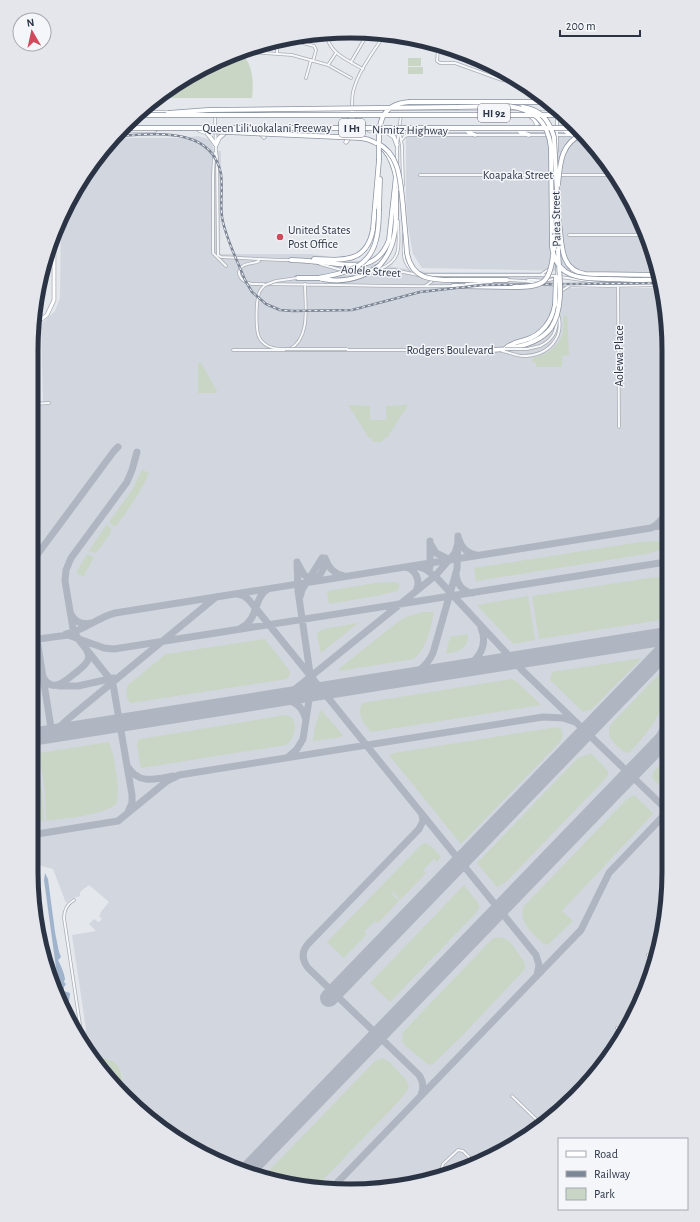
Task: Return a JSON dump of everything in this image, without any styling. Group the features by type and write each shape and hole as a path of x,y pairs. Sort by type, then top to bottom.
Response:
{"highway":[{"path":"297,278 318,278 338,275 351,270 362,263 374,248 379,228 379,132 382,118 387,110 401,102 540,102"},
{"path":"507,106 519,108 532,113 542,122 549,134 551,148 552,246 554,256 560,265 569,274 583,279 654,280"},
{"path":"145,114 208,110 522,106 533,109 543,115 550,124 554,137 559,309 554,323 546,334 539,339 527,344 501,350 492,350"},
{"name":"Queen Liliʻuokalani Freeway","path":"144,115 556,115"},
{"path":"129,129 224,131 361,138 377,143 387,148 399,171 407,253 411,265 418,273 425,277 437,280 507,280"},
{"name":"Queen Liliʻuokalani Freeway","path":"129,129 571,129"},
{"path":"556,193 561,157 571,141 579,137"},
{"path":"318,278 326,280 357,278 373,271 384,261 391,249 395,236 396,176 391,160 377,143"},
{"path":"292,260 345,259 359,255 367,248 371,240 373,230 379,160"},
{"path":"292,260 357,266 370,263 385,250 389,240 396,176"},
{"path":"557,212 560,222 563,256 574,271 585,274 652,275"},
{"path":"453,286 532,287 544,282 550,274 552,268 557,212"},
{"path":"505,349 510,344 528,340 544,329 550,321 555,305 557,250"}],"main road":[{"path":"346,112 352,106"},
{"name":"Nimitz Highway","path":"148,112 554,113"},
{"path":"340,129 350,123 352,112"},
{"path":"352,112 355,123 362,129"},
{"path":"525,113 534,119 537,124 534,129 530,130"},
{"name":"Nimitz Highway","path":"129,129 362,129 384,131 571,130"},
{"path":"346,142 356,129"},
{"path":"199,130 207,133 216,145 222,134 230,130"},
{"path":"254,130 258,131 264,137"},
{"path":"410,130 413,135"},
{"path":"443,135 449,130"},
{"path":"517,130 529,135"},
{"path":"564,130 572,135"},
{"path":"384,131 394,137 397,145"},
{"path":"466,131 475,135"},
{"path":"353,134 356,142"}],"street":[{"path":"327,39 330,47 336,53 363,69"},
{"path":"351,62 365,39"},
{"path":"352,112 352,94 363,69 381,40"},
{"path":"301,42 316,48 316,53 306,78"},
{"path":"277,47 277,54"},
{"path":"438,51 438,61 440,63 455,63 506,80"},
{"path":"257,53 292,55 328,65 351,78"},
{"path":"328,65 336,53"},
{"path":"213,243 217,245 217,157 215,113"},
{"path":"377,270 393,263 398,254 397,145 401,113"},
{"name":"Paiea Street","path":"557,276 556,175 558,117"},
{"path":"399,131 401,141 404,258 408,267 417,275"},
{"path":"401,141 405,136 413,135 577,135"},
{"path":"216,152 214,157 213,186 213,243 215,256 226,266"},
{"name":"Koapaka Street","path":"420,175 608,175"},
{"path":"213,186 217,187"},
{"path":"569,235 639,234"},
{"name":"Aolele Street","path":"217,245 217,253 221,257 250,258 260,260 292,260 320,264 352,272 394,270 417,275 541,275 618,285"},
{"path":"541,275 550,268 551,261 557,250"},
{"path":"40,320 47,315 54,300 54,253"},
{"name":"Aolele Street","path":"260,260 243,265 238,272 241,279 248,284 453,286 507,280 570,286 655,285"},
{"path":"424,286 431,282 434,275"},
{"path":"524,281 534,279 551,280 557,276"},
{"name":"Rodgers Boulevard","path":"233,350 492,350 524,356 534,354 551,346 558,337 560,325 558,314 557,276"},
{"path":"297,278 271,282 265,285 259,294 257,315 258,335 261,341 272,348 527,349 540,346 550,340 555,333 558,314"},
{"path":"289,350 301,339 305,323 305,284"},
{"name":"Aolewa Place","path":"618,285 619,427"},
{"path":"558,298 561,291 570,286"},
{"path":"38,404 49,403"},
{"path":"74,900 65,908 64,918 81,1029"},
{"path":"512,1096 538,1121"},
{"path":"441,1170 442,1166 458,1150 463,1151 471,1159"}],"shaded area":[{"path":"574,132 598,160 630,212 645,250 652,273 422,268 413,254 408,226 406,200 406,133"},
{"path":"198,136 208,139 212,144 214,151 221,151 220,254 311,254 426,272 541,272 572,288 656,289 662,350 662,872 659,913 651,953 638,991 620,1028 598,1062 571,1093 540,1120 488,1152 450,1167 411,1178 350,1184 309,1181 269,1173 212,1152 160,1120 144,1107 123,1087 122,1073 103,1058 99,1058 85,1036 86,1029 72,935 96,931 89,924 94,919 99,922 102,919 99,916 101,914 100,913 109,902 89,885 80,892 80,896 71,899 66,903 53,869 38,865 38,401 43,401 41,324 55,311 60,298 62,231 80,194 102,160 121,138 184,138"}],"green space":[{"path":"245,57 252,73 252,98 166,98 212,70"},
{"path":"408,58 421,58 421,66 408,66"},
{"path":"408,67 423,67 423,74 408,74"},
{"path":"564,315 567,316 569,355 562,356 562,367 536,367 536,363 532,362 533,358 543,355 556,346 559,342 563,330"},
{"path":"198,363 201,363 217,391 216,393 198,393"},
{"path":"348,405 370,406 370,420 386,420 386,406 408,405 387,438 385,438 382,442 373,442"},
{"path":"142,470 149,473 142,487 121,520 116,526 113,526 109,522 132,490"},
{"path":"107,524 111,529 110,534 96,553 89,551"},
{"path":"661,541 662,549 646,554 476,581 474,568 640,542"},
{"path":"87,554 94,557 84,577 76,573"},
{"path":"662,577 662,620 539,639 532,596"},
{"path":"395,582 400,586 397,591 329,604 327,591 375,583"},
{"path":"528,596 535,640 513,644 477,605"},
{"path":"423,612 434,613 425,644 414,659 339,671 340,668 399,621 406,617"},
{"path":"357,623 321,653 317,636 318,632 324,629"},
{"path":"468,634 467,643 462,649 446,654 449,640 451,640 449,637"},
{"path":"265,639 290,671 290,675 287,679 131,703 128,700 127,692 129,684 166,654"},
{"path":"642,658 592,709 583,712 550,680 552,672"},
{"path":"662,671 661,710 652,725 630,752 626,753 612,741 609,733 611,724"},
{"path":"511,679 517,682 541,705 371,732 363,722 360,712 362,703"},
{"path":"321,710 343,735 342,737 313,741 315,726"},
{"path":"286,715 292,717 295,728 293,736 286,745 141,768 137,746 138,740 140,739"},
{"path":"560,727 563,734 561,741 461,844 389,755 394,753"},
{"path":"109,742 114,758 112,759 114,759 118,786 117,803 94,814 46,821 45,791 39,753"},
{"path":"592,754 608,771 608,776 506,882 497,887 477,863 578,758"},
{"path":"662,763 662,788 652,778 653,772"},
{"path":"38,766 42,791 44,821 38,822"},
{"path":"634,795 653,813 652,815 562,911 573,921 550,943 547,945 544,944 531,932 525,922 522,912 524,906 627,799"},
{"path":"426,843 441,857 437,862 434,859 423,870 426,873 400,900 393,892 391,893 399,901 378,923 375,921 364,932 367,934 344,958 327,942 422,844"},
{"path":"464,885 480,906 476,913 390,1002 370,983"},
{"path":"497,937 504,938 511,943 525,963 525,969 462,1036 433,1064 430,1065 426,1063 406,1047 402,1041 403,1032 492,939"},
{"path":"99,1058 114,1062 118,1066 123,1087"},
{"path":"382,1058 391,1063 407,1081 409,1088 399,1101 321,1182 289,1178 267,1172 374,1062"}],"water":[{"path":"45,873 48,879 55,932 61,957 58,960 64,974 64,982 66,984 64,991 70,993 70,1010 58,979 44,880"}],"taxiway":[{"path":"38,554 118,447"},
{"path":"128,812 132,803 132,795 113,684 79,640 73,629 65,581 66,570 71,558 127,482 137,452"},
{"path":"66,634 79,630 115,613 651,528 662,519"},
{"path":"653,527 662,526"},
{"path":"400,678 411,675 420,670 427,663 433,653 457,569 458,536"},
{"path":"459,539 461,545 465,549 476,555"},
{"path":"430,541 430,567"},
{"path":"430,543 436,553 448,559"},
{"path":"274,698 285,695 294,690 436,575 455,553 458,543"},
{"path":"300,597 302,590 322,558"},
{"path":"313,581 322,571 325,558"},
{"path":"326,560 333,571 344,576"},
{"path":"288,757 297,749 303,739 311,687 298,591 297,562"},
{"path":"38,639 68,635 104,648 114,649 662,563"},
{"path":"298,564 304,575 313,580"},
{"path":"416,566 425,569 435,576 523,671 662,805"},
{"path":"405,567 409,568 415,573 418,580 416,591"},
{"path":"456,574 458,581 465,591 472,593"},
{"path":"241,628 251,619 260,598 268,589"},
{"path":"237,594 244,596 249,600 536,955 539,965 537,975"},
{"path":"52,734 68,719 216,597"},
{"path":"71,614 79,622 85,624 91,623"},
{"path":"458,669 471,663 480,654 483,642 481,628"},
{"path":"38,646 52,734"},
{"path":"43,677 50,685 63,683 85,664 89,657 87,651"},
{"path":"59,686 78,686 114,678"},
{"path":"278,699 295,703 301,708 305,717"},
{"path":"38,834 118,821 167,781 179,775 543,717 563,718 575,722"},
{"path":"635,769 662,731"},
{"path":"128,767 132,773 143,779 173,776"},
{"path":"421,1095 423,1085 419,1075 308,968 304,962 303,953 308,944 419,829 423,821 422,815"},
{"path":"337,1183 581,930 609,873 662,817"}],"runway":[{"path":"38,736 662,637"},
{"path":"329,998 662,653"},
{"path":"251,1167 662,741"}],"railway":[{"path":"123,135 161,134 178,136 193,140 205,147 215,158 221,174 222,217 229,241 245,280 252,292 266,304 280,310 352,310 420,292 483,285 655,283"}],"place":[{"name":"United States Post Office","path":"280,237"}]}
